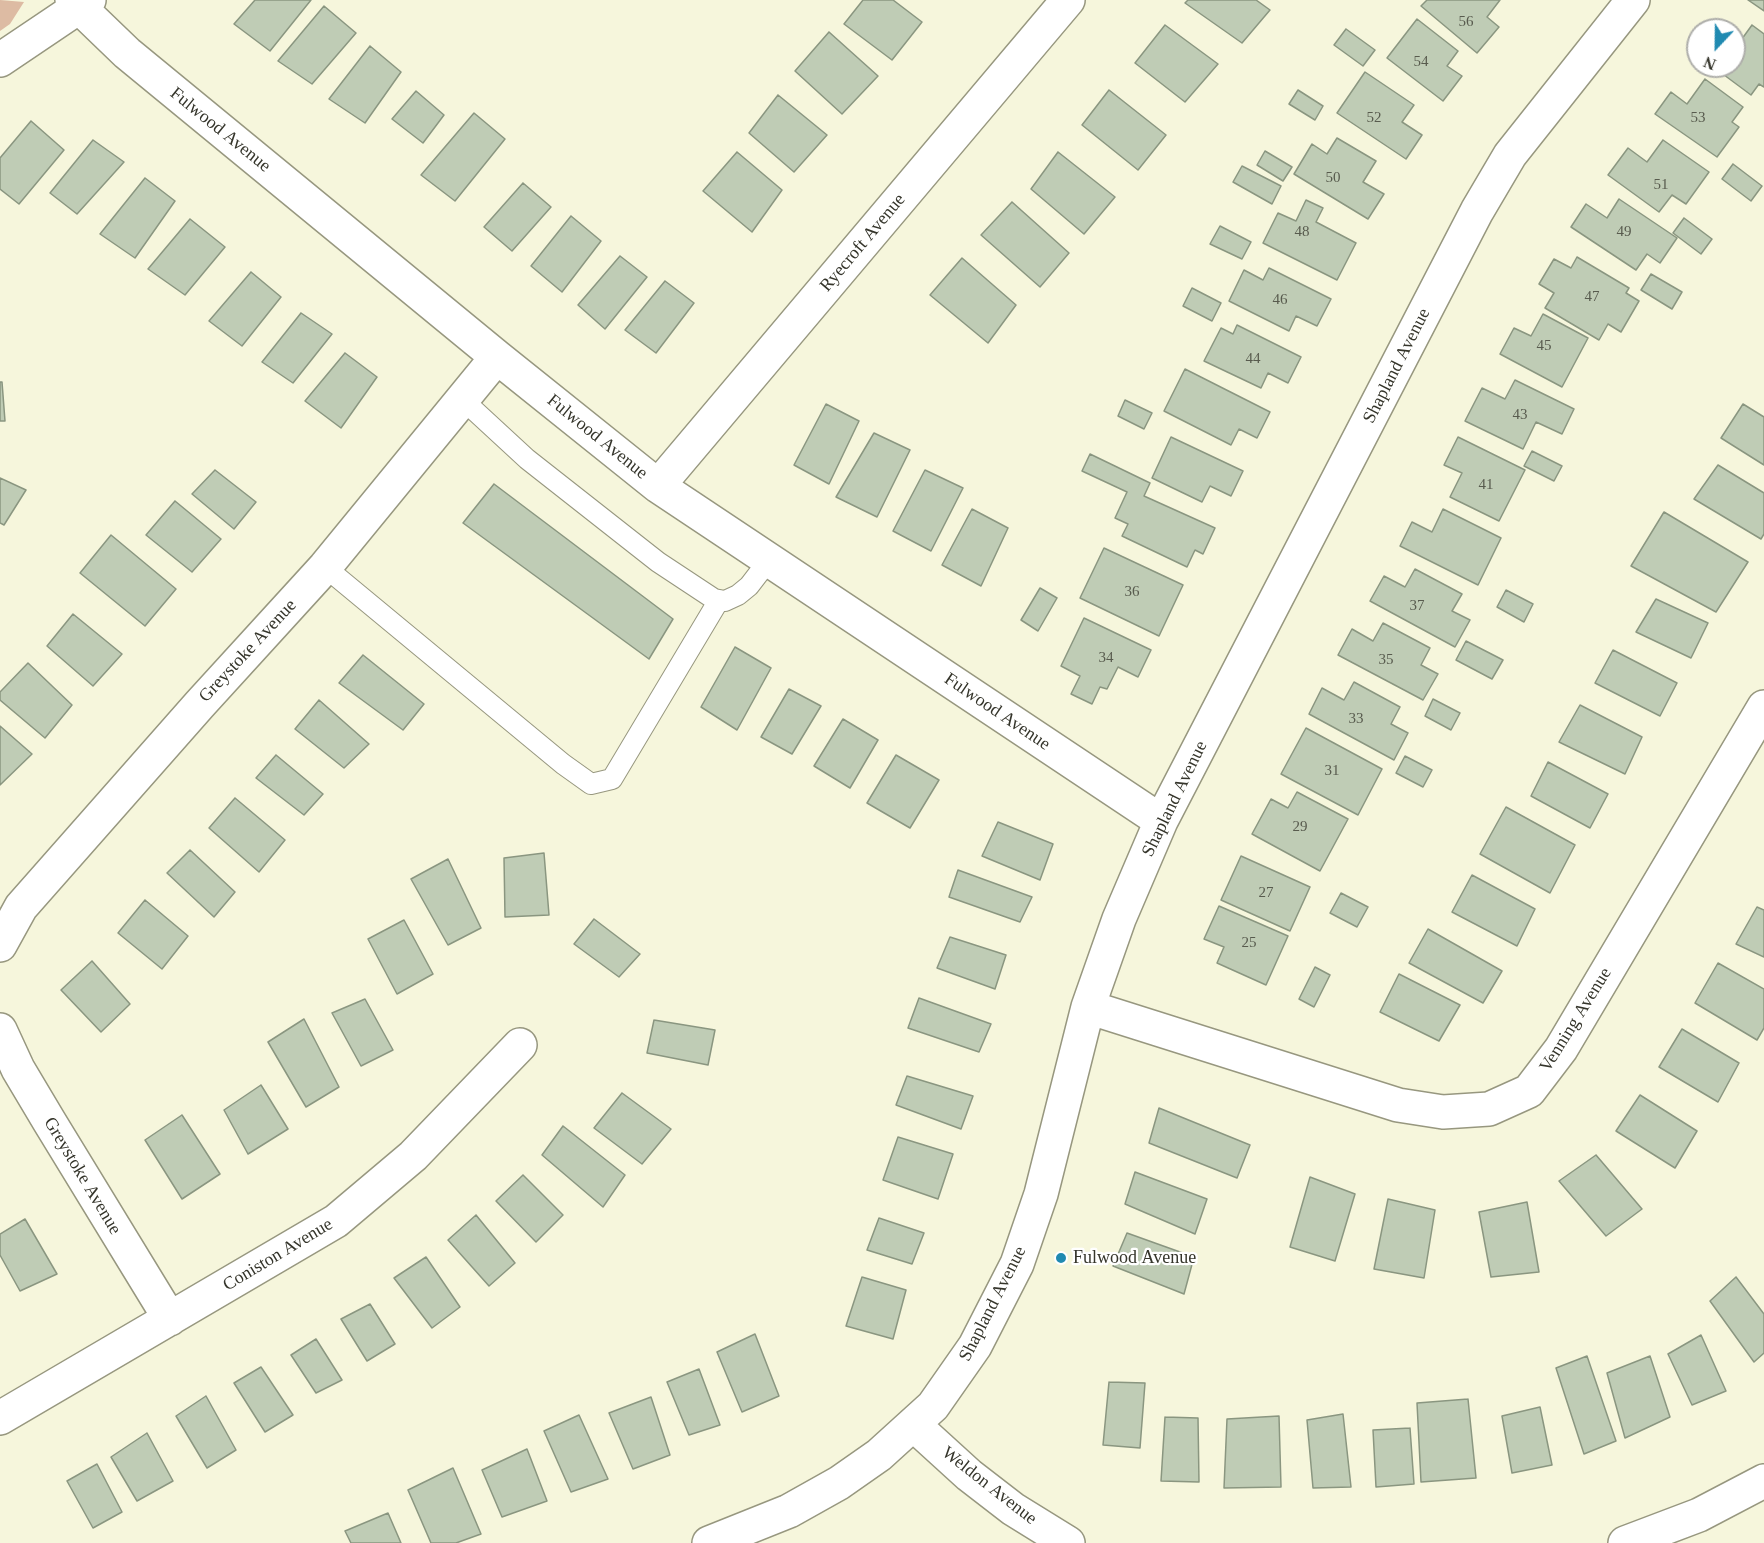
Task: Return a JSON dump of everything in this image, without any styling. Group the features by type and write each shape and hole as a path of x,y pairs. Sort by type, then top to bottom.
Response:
{"street":[{"name":"Ryecroft Avenue","path":"658,486 1068,0"},
{"name":"Shapland Avenue","path":"709,1543 789,1510 839,1483 879,1455 914,1424 948,1387 975,1346 1017,1264 1041,1194 1088,1007 1119,919 1161,821 1468,227 1510,155 1633,0"},
{"name":"Fulwood Avenue","path":"80,2 127,53 658,486 1161,821"},
{"path":"0,60 80,2"},
{"name":"Greystoke Avenue","path":"0,945 21,907 200,704 325,567 497,357"},
{"name":"Venning Avenue","path":"1088,1007 1398,1105 1443,1112 1489,1109 1529,1091 1561,1049 1764,707"},
{"name":"Greystoke Avenue","path":"0,1030 18,1069 48,1121 170,1319"},
{"name":"Coniston Avenue","path":"0,1418 336,1221 413,1156 520,1045"},
{"name":"Weldon Avenue","path":"914,1424 969,1475 1013,1509 1068,1543"},
{"path":"1625,1543 1699,1515 1764,1481"}],"lane":[{"path":"462,399 527,459 658,562 700,591 725,601 738,595 749,586 769,560"},
{"path":"325,567 563,764 591,784 612,779 719,600"}],"shaded area":[{"path":"0,0 24,2 10,24 0,31"}],"building":[{"path":"255,0 311,0 270,51 234,24"},
{"path":"863,0 893,0 922,22 892,60 844,24"},
{"path":"1188,0 1256,0 1270,10 1242,43 1185,3"},
{"path":"1427,0 1500,0 1487,17 1499,27 1477,53 1421,6"},
{"path":"1748,0 1764,0 1764,11"},
{"path":"324,6 356,33 312,84 278,61"},
{"path":"1417,19 1458,51 1447,66 1462,76 1443,101 1387,58"},
{"path":"1165,25 1218,64 1185,102 1135,63"},
{"path":"1752,25 1764,34 1764,87 1759,84 1751,95 1728,78 1746,78 1746,33"},
{"path":"1346,29 1375,50 1363,66 1334,45"},
{"path":"829,32 878,76 842,114 795,71"},
{"path":"370,46 401,72 365,123 329,99"},
{"path":"1365,72 1414,105 1402,122 1422,135 1406,159 1337,113"},
{"path":"1705,79 1743,107 1732,122 1739,127 1717,157 1655,114 1671,92 1687,104"},
{"path":"1109,90 1166,135 1138,170 1082,125"},
{"path":"1298,90 1323,106 1315,120 1289,104"},
{"path":"416,91 444,115 423,143 392,119"},
{"path":"778,95 827,135 794,172 749,133"},
{"path":"474,113 505,139 455,201 421,175"},
{"path":"31,121 64,150 19,204 0,189 0,158"},
{"path":"1337,138 1376,161 1363,182 1384,194 1368,219 1294,174 1312,144 1327,154"},
{"path":"93,140 124,162 77,214 50,193"},
{"path":"1663,140 1709,172 1686,204 1672,195 1659,212 1608,175 1628,148 1647,162"},
{"path":"1265,151 1292,167 1283,181 1257,165"},
{"path":"737,152 782,190 752,232 703,191"},
{"path":"1058,152 1115,197 1084,234 1031,189"},
{"path":"1733,164 1762,186 1751,201 1722,179"},
{"path":"1242,166 1281,186 1272,204 1233,182"},
{"path":"145,178 175,201 135,258 100,234"},
{"path":"523,183 551,207 512,251 484,227"},
{"path":"1619,199 1677,238 1660,263 1647,254 1636,270 1571,227 1586,204 1607,218"},
{"path":"1306,200 1323,208 1316,222 1356,243 1337,280 1263,243 1278,213 1296,221"},
{"path":"1012,202 1069,253 1040,287 981,235"},
{"path":"571,216 601,241 562,292 531,266"},
{"path":"1684,218 1712,239 1701,254 1673,233"},
{"path":"190,219 225,247 185,295 148,269"},
{"path":"1220,226 1251,242 1242,259 1210,244"},
{"path":"620,256 647,277 605,329 578,305"},
{"path":"1577,257 1629,288 1626,293 1639,301 1621,332 1608,324 1599,340 1545,308 1554,293 1539,284 1554,259 1571,268"},
{"path":"962,258 1016,305 988,343 930,295"},
{"path":"1269,268 1331,299 1317,326 1296,316 1289,331 1229,301 1244,270 1263,280"},
{"path":"251,272 281,297 242,346 209,321"},
{"path":"1651,274 1682,292 1672,309 1641,290"},
{"path":"665,281 694,303 656,353 625,330"},
{"path":"1192,288 1221,303 1212,321 1183,306"},
{"path":"301,313 332,334 293,383 262,362"},
{"path":"1543,314 1588,338 1562,387 1500,354 1514,328 1531,336"},
{"path":"1237,325 1301,357 1288,383 1268,373 1261,388 1204,361 1221,328 1233,334"},
{"path":"345,353 377,377 341,428 305,401"},
{"path":"1185,369 1270,412 1257,438 1239,429 1231,445 1164,411"},
{"path":"1515,380 1574,409 1562,434 1536,422 1523,449 1465,421 1482,388 1505,399"},
{"path":"0,382 2,382 5,421 0,421"},
{"path":"1125,400 1152,413 1144,429 1118,416"},
{"path":"826,404 859,421 829,484 794,465"},
{"path":"1743,404 1764,417 1764,465 1721,438"},
{"path":"874,433 910,450 877,517 836,497"},
{"path":"1171,437 1243,471 1231,496 1210,486 1202,502 1152,478"},
{"path":"1458,437 1525,470 1499,521 1450,497 1462,473 1444,465"},
{"path":"1532,451 1562,466 1554,481 1524,466"},
{"path":"1090,454 1150,483 1144,496 1215,528 1203,554 1195,550 1187,567 1122,536 1128,524 1115,518 1127,492 1082,471"},
{"path":"1718,465 1764,493 1764,534 1761,539 1694,499"},
{"path":"215,470 256,502 234,529 192,494"},
{"path":"925,470 963,488 931,551 893,531"},
{"path":"0,478 26,490 4,525 0,523"},
{"path":"494,484 673,619 649,659 463,523"},
{"path":"175,501 221,539 192,572 146,535"},
{"path":"972,509 1008,528 981,586 942,565"},
{"path":"1443,509 1501,538 1478,585 1400,546 1412,522 1432,532"},
{"path":"1664,512 1748,562 1716,612 1631,566"},
{"path":"111,535 176,589 145,626 80,573"},
{"path":"1104,548 1183,585 1159,636 1080,598"},
{"path":"1415,569 1462,594 1452,611 1470,620 1455,647 1370,601 1384,576 1405,587"},
{"path":"1040,588 1057,598 1038,631 1021,620"},
{"path":"1506,590 1533,604 1524,622 1497,607"},
{"path":"1656,599 1708,623 1691,658 1636,632"},
{"path":"73,614 122,654 93,686 47,646"},
{"path":"1084,618 1151,650 1138,677 1118,667 1107,689 1100,687 1092,704 1071,694 1080,676 1061,666"},
{"path":"1383,623 1430,648 1421,665 1438,674 1423,700 1338,655 1352,629 1373,641"},
{"path":"1466,641 1503,660 1492,679 1456,660"},
{"path":"735,647 771,668 737,730 701,707"},
{"path":"1613,650 1677,683 1660,716 1595,683"},
{"path":"363,655 424,704 403,730 339,683"},
{"path":"28,663 72,705 45,738 0,700 0,692"},
{"path":"1354,682 1400,707 1391,724 1408,733 1394,760 1309,714 1322,688 1344,700"},
{"path":"789,689 821,706 792,754 761,737"},
{"path":"1433,699 1460,713 1451,730 1425,716"},
{"path":"319,700 369,744 344,768 295,729"},
{"path":"1580,705 1642,737 1625,774 1559,742"},
{"path":"843,719 878,740 850,788 814,766"},
{"path":"0,726 32,754 0,785"},
{"path":"1306,728 1382,769 1358,815 1281,774"},
{"path":"276,755 323,794 304,815 256,778"},
{"path":"896,755 939,780 910,828 867,803"},
{"path":"1405,756 1432,770 1423,787 1396,773"},
{"path":"1548,762 1608,794 1590,828 1531,796"},
{"path":"1297,792 1348,819 1320,871 1252,834 1271,799 1288,808"},
{"path":"235,798 285,840 259,872 209,828"},
{"path":"1506,807 1575,845 1550,893 1480,854"},
{"path":"998,822 1053,844 1040,880 982,856"},
{"path":"190,850 235,892 214,917 167,873"},
{"path":"544,853 549,915 505,917 504,858"},
{"path":"1241,856 1310,887 1290,931 1221,900"},
{"path":"448,859 481,928 448,945 411,879"},
{"path":"958,870 1032,897 1020,922 949,897"},
{"path":"1472,875 1535,909 1517,946 1452,912"},
{"path":"1341,893 1368,907 1357,927 1330,913"},
{"path":"145,900 188,936 162,969 118,933"},
{"path":"1219,906 1288,936 1266,985 1217,963 1224,947 1204,939"},
{"path":"1757,907 1764,910 1764,957 1736,944"},
{"path":"594,919 640,954 619,977 574,944"},
{"path":"404,920 433,974 397,994 368,939"},
{"path":"1428,929 1502,971 1483,1003 1409,963"},
{"path":"950,937 1006,955 995,989 937,968"},
{"path":"92,961 130,1004 101,1032 61,990"},
{"path":"1718,963 1764,989 1764,1028 1757,1040 1695,1003"},
{"path":"1315,967 1330,975 1314,1007 1299,999"},
{"path":"1399,974 1460,1005 1439,1041 1380,1012"},
{"path":"919,998 991,1024 979,1052 908,1028"},
{"path":"365,999 393,1050 361,1066 332,1013"},
{"path":"304,1019 339,1087 306,1107 268,1042"},
{"path":"654,1020 715,1030 708,1065 647,1053"},
{"path":"1682,1029 1739,1063 1718,1102 1659,1067"},
{"path":"907,1076 973,1096 961,1129 896,1105"},
{"path":"261,1085 288,1129 248,1154 224,1110"},
{"path":"622,1093 671,1129 642,1164 594,1128"},
{"path":"1640,1095 1697,1131 1675,1168 1616,1131"},
{"path":"1159,1108 1250,1145 1237,1178 1149,1143"},
{"path":"182,1115 220,1174 182,1199 145,1140"},
{"path":"563,1126 625,1175 603,1207 542,1155"},
{"path":"898,1137 953,1154 938,1199 883,1180"},
{"path":"1596,1155 1642,1209 1606,1236 1559,1181"},
{"path":"1135,1172 1207,1199 1195,1234 1125,1204"},
{"path":"523,1175 563,1215 536,1242 496,1201"},
{"path":"1310,1177 1355,1194 1335,1261 1290,1247"},
{"path":"1388,1199 1435,1210 1424,1278 1374,1269"},
{"path":"1527,1202 1539,1272 1491,1277 1479,1212"},
{"path":"476,1215 515,1263 489,1286 448,1240"},
{"path":"879,1218 924,1233 912,1264 867,1250"},
{"path":"25,1219 57,1274 20,1291 0,1255 0,1234"},
{"path":"1127,1233 1194,1257 1184,1294 1113,1266"},
{"path":"426,1257 460,1307 432,1328 394,1278"},
{"path":"862,1277 906,1290 893,1339 846,1326"},
{"path":"1736,1277 1764,1314 1764,1353 1754,1362 1710,1301"},
{"path":"370,1304 395,1344 367,1361 341,1319"},
{"path":"755,1334 779,1396 742,1412 717,1352"},
{"path":"1701,1335 1726,1391 1692,1405 1668,1354"},
{"path":"316,1339 342,1380 316,1393 291,1355"},
{"path":"1587,1356 1616,1441 1584,1454 1556,1368"},
{"path":"1650,1356 1670,1417 1625,1438 1607,1373"},
{"path":"261,1367 293,1415 265,1432 234,1383"},
{"path":"699,1369 720,1425 689,1435 667,1382"},
{"path":"1109,1382 1145,1383 1140,1448 1103,1445"},
{"path":"206,1396 236,1450 207,1468 176,1416"},
{"path":"651,1397 670,1455 633,1469 609,1413"},
{"path":"1468,1399 1476,1478 1421,1482 1417,1403"},
{"path":"1540,1407 1552,1465 1512,1473 1502,1416"},
{"path":"1343,1414 1351,1487 1313,1488 1307,1420"},
{"path":"579,1415 608,1479 571,1492 544,1431"},
{"path":"1279,1416 1281,1487 1224,1488 1227,1419"},
{"path":"1165,1417 1198,1418 1199,1482 1161,1481"},
{"path":"1410,1428 1414,1484 1376,1487 1373,1430"},
{"path":"147,1433 173,1481 137,1501 111,1457"},
{"path":"527,1449 547,1501 502,1517 482,1470"},
{"path":"97,1464 122,1512 93,1528 67,1481"},
{"path":"453,1468 481,1534 456,1543 431,1543 408,1490"},
{"path":"388,1513 401,1543 351,1543 345,1531"}],"place":[{"name":"Fulwood Avenue","path":"1061,1258"}]}
